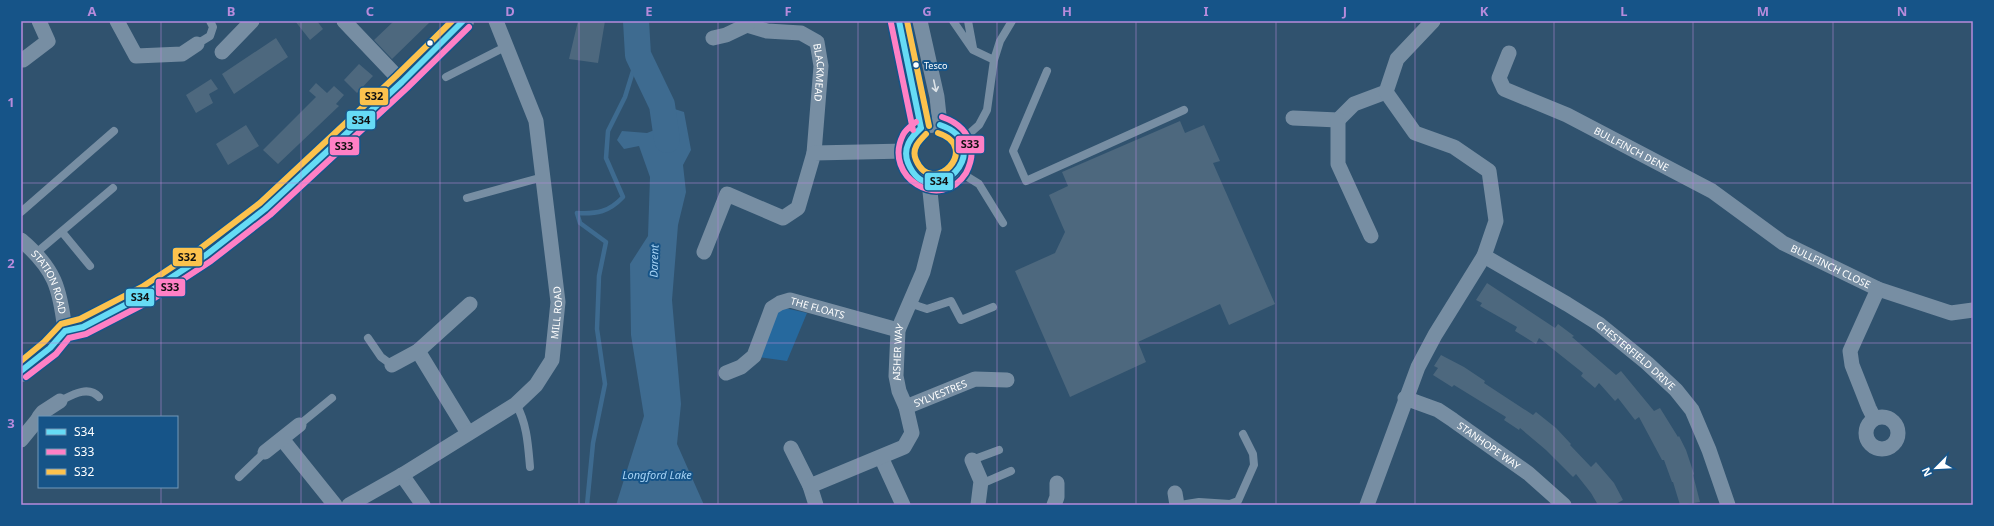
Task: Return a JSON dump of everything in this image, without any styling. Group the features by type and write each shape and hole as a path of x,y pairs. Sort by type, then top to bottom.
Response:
{"main road":[{"path":"21,371 50,348 65,331 83,328 109,315 146,294 206,255 265,208 402,82 463,21"}],"street":[{"path":"23,60 48,41 39,21"},
{"path":"117,21 136,56 182,54 197,44"},
{"path":"222,52 252,21"},
{"path":"344,21 402,82"},
{"name":"MILL ROAD","path":"349,505 402,475 516,404 536,385 552,360 558,302 536,121 496,21"},
{"path":"899,21 921,128"},
{"path":"920,21 937,98 940,125"},
{"path":"1386,92 1397,59 1433,21"},
{"name":"BLACKMEAD","path":"704,252 727,194 783,218 798,208 814,153 821,66 817,42 802,33 767,31 746,23 726,35 713,38"},
{"name":"BULLFINCH DENE","path":"1509,53 1499,78 1504,89 1567,115 1712,191 1783,243"},
{"path":"1371,236 1338,164 1338,120 1354,104 1386,92"},
{"path":"1367,505 1405,398 1418,367 1484,256 1496,221 1489,171 1454,147 1415,133 1386,92"},
{"path":"1293,118 1338,120"},
{"path":"930,125 940,125 953,132 961,141 964,155 958,171 946,180 929,182 918,178 911,170 907,161 906,151 909,139 921,128 930,125"},
{"path":"814,153 906,151"},
{"name":"AISHER WAY","path":"810,486 904,446 912,433 906,406 899,391 896,376 898,330 923,272 934,229 929,182"},
{"name":"STATION ROAD","path":"21,240 36,253 56,282 61,299 65,331"},
{"name":"BULLFINCH CLOSE","path":"1783,243 1878,289 1951,313 1973,310"},
{"name":"CHESTERFIELD DRIVE","path":"1484,256 1568,304 1599,324 1647,363 1676,390 1692,410 1709,450 1728,505"},
{"name":"BULLFINCH CLOSE","path":"1874,418 1868,408 1852,365 1850,352 1878,289"},
{"name":"THE FLOATS","path":"726,373 741,367 754,356 772,308 780,303 790,300 898,330"},
{"path":"392,365 418,351 470,304"},
{"path":"418,351 468,433"},
{"name":"SYLVESTRES","path":"906,406 974,373 1006,380"},
{"name":"STANHOPE WAY","path":"1405,398 1438,410 1453,420 1528,473 1564,505"},
{"path":"40,416 43,412 60,401"},
{"path":"21,440 38,418"},
{"path":"265,452 282,440 298,425"},
{"path":"282,440 335,505"},
{"path":"791,448 810,486 816,505"},
{"path":"881,457 903,505"},
{"path":"972,460 981,481 978,505"},
{"path":"402,475 423,505"},
{"path":"1054,505 1057,497 1056,483"}],"lane":[{"path":"197,44 210,36 213,27 210,21"},
{"path":"953,21 973,50 994,60"},
{"path":"968,21 973,50"},
{"path":"961,141 979,124 988,110 994,60 1000,41 1012,21"},
{"path":"446,77 506,46"},
{"path":"1047,71 1013,151 1026,181 1184,110"},
{"path":"21,212 114,131"},
{"path":"958,171 980,184 1003,223"},
{"path":"467,198 543,177"},
{"path":"36,253 113,188"},
{"path":"62,232 90,266"},
{"path":"909,303 927,309 951,301 961,320 993,307"},
{"path":"368,338 381,357 392,365"},
{"path":"60,401 86,390 94,392 99,397"},
{"path":"298,425 332,398"},
{"path":"516,404 522,415 528,436 530,467"},
{"path":"1177,501 1230,504 1238,501 1254,465 1253,454 1243,434"},
{"path":"972,460 999,450"},
{"path":"239,477 265,452"},
{"path":"981,484 1011,471"}],"shaded area":[{"path":"776,306 807,313 787,361 758,357"}],"water":[{"name":"Longford Lake","path":"662,105 684,112 691,150 683,165 686,192 678,225 672,300 681,404 677,444 704,505 616,505 644,416 631,335 630,264 648,236 650,177 639,146 624,149 617,140 622,131 647,133 657,129"}],"building":[{"path":"295,21 317,21 323,29 310,40"},
{"path":"394,21 431,21 392,59 374,40"},
{"path":"578,21 605,21 598,63 569,59"},
{"path":"276,38 288,57 234,94 222,74"},
{"path":"359,64 373,76 357,93 344,80"},
{"path":"211,79 218,89 209,94 213,103 196,113 186,95"},
{"path":"316,83 327,93 334,86 344,95 336,104 339,106 278,164 263,150 316,97 309,91"},
{"path":"1180,121 1185,133 1204,125 1220,161 1213,163 1275,304 1229,325 1220,304 1138,342 1146,362 1070,397 1015,271 1055,253 1065,232 1049,195 1068,186 1062,172"},
{"path":"246,125 259,146 228,165 216,144"},
{"path":"1487,283 1555,328 1558,324 1574,336 1572,337 1616,375 1621,371 1654,411 1660,408 1678,437 1679,436 1686,450 1694,474 1700,502 1680,505 1664,460 1662,460 1639,417 1635,420 1618,398 1615,401 1599,383 1595,388 1581,376 1583,373 1539,338 1536,344 1515,331 1517,327 1480,306 1482,303 1476,300"},
{"path":"1441,355 1464,367 1485,381 1484,383 1533,415 1536,412 1556,428 1591,467 1596,462 1614,483 1623,500 1614,505 1598,505 1591,493 1576,474 1573,477 1546,450 1520,428 1519,430 1504,420 1506,417 1454,385 1452,387 1433,375 1438,368 1434,366"}],"waterway":[{"name":"Darent","path":"636,21 638,55 662,105 667,140"},
{"path":"587,505 593,443 605,384 597,329 599,276 606,242 580,223 577,213 591,213 608,209 623,197 606,158 608,131 625,97 638,55"}],"transit line":[{"name":"S32","path":"21,361 44,342 61,324 80,319 142,287 201,248 260,203 396,76 452,21"},
{"name":"S34","path":"21,371 50,348 65,331 83,327 146,294 206,255 265,209 402,82 463,21"},
{"name":"S34","path":"899,21 921,128"},
{"name":"S32","path":"907,21 929,126"},
{"name":"S33","path":"891,23 913,130"},
{"name":"S33","path":"26,377 56,354 69,338 86,334 150,301 211,261 270,215 407,88 469,27"},
{"name":"S33","path":"916,122 903,135 899,150 900,164 907,176 917,185 930,190 943,190 955,185 966,173 972,154 970,141 961,128 957,124 942,117"},
{"name":"S34","path":"921,128 908,143 906,158 918,178 931,183 944,180 955,172 962,160 964,147 957,135 940,125"},
{"name":"S32","path":"926,134 916,146 914,152 916,160 924,171 933,174 942,172 950,166 955,158 956,149 950,140 938,133"}],"place":[{"name":"Tesco","path":"916,65"}]}
